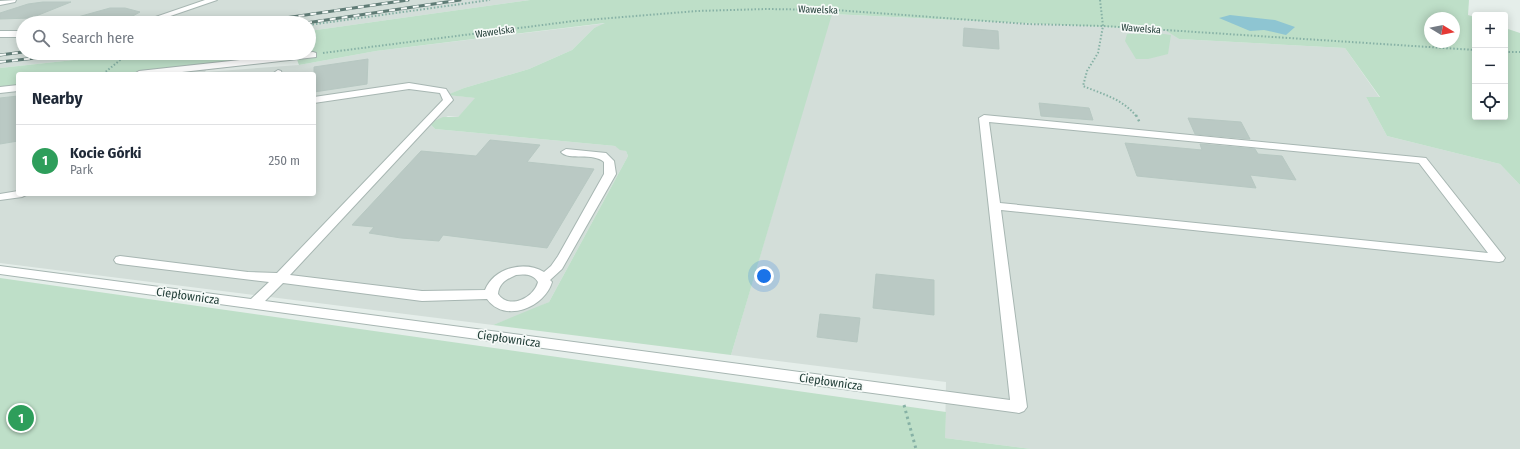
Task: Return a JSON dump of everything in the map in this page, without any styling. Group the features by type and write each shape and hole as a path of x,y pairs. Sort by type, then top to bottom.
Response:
{"lane":[{"path":"0,4 12,0"},
{"path":"164,16 213,0"},
{"path":"0,34 16,34"},
{"path":"157,72 267,60"},
{"path":"254,304 448,100 443,92 409,86 316,100"},
{"path":"0,90 16,88"},
{"path":"984,118 1422,160 1499,258 994,206 984,118"},
{"path":"543,279 556,269 610,174 609,161 602,155 566,152"},
{"path":"0,197 16,195"},
{"name":"Ciepłownicza","path":"0,270 1019,407 994,206"},
{"path":"120,260 422,296 491,294"},
{"path":"522,271 533,272 543,279 545,286 541,294 532,301 521,305 508,306 498,303 491,294 496,282 510,273 522,271"}],"path":[{"path":"316,24 490,0"},
{"path":"1100,0 1102,26 1098,53 1087,71 1083,86 1126,105 1137,115 1143,133"},
{"name":"Wawelska","path":"316,55 574,21 697,11 766,8 835,10 1027,24 1102,26 1472,50"},
{"path":"1508,52 1520,52"},
{"path":"105,72 120,60"},
{"path":"900,391 916,449"}],"shaded area":[{"path":"0,0 530,0 316,30 316,16 16,16 16,60 74,60 0,68"},
{"path":"831,14 1166,30 1179,39 1345,48 1380,98 1366,97 1387,136 1500,164 1520,185 1520,449 1031,449 945,438 946,382 731,355"},
{"path":"608,23 594,28 572,50 529,69 464,88 448,95 476,98 458,117 448,116 431,125 435,129 615,146 626,151 628,156 549,302 493,325 0,263 0,92 16,90 16,196 316,196 316,72 205,72 299,65 376,51"},
{"path":"208,67 205,72 165,72"}],"green space":[{"path":"530,0 1469,0 1468,15 1472,16 1472,120 1508,120 1508,29 1520,33 1520,185 1500,164 1387,136 1366,97 1380,97 1345,48 1179,39 1165,30 832,14 731,355 493,325 549,302 628,156 626,151 620,150 615,146 435,129 431,125 432,122 443,117 458,117 475,98 447,95 464,88 529,69 572,50 594,28 605,23 376,51 299,65 297,60 316,60 316,30"},
{"path":"1157,33 1171,35 1168,54 1148,59 1136,59 1125,41 1127,34"},
{"path":"74,60 243,60 140,72 16,72 16,86 0,88 0,68"},
{"path":"0,278 946,412 945,438 1031,449 0,449"}],"water":[{"path":"1230,15 1275,20 1295,27 1286,35 1264,30 1250,31 1219,18"}],"building":[{"path":"43,2 71,2 36,16 16,16 16,18 0,19 0,13 28,4"},
{"path":"110,8 125,8 140,12 133,16 81,16"},
{"path":"964,28 998,31 999,49 963,46"},
{"path":"368,59 367,84 316,92 316,72 314,72 314,67"},
{"path":"16,96 16,141 0,144 0,98"},
{"path":"1039,103 1089,108 1093,120 1041,116"},
{"path":"1188,118 1241,122 1250,139 1195,134"},
{"path":"490,140 540,145 527,162 594,169 547,248 443,235 439,241 401,238 369,233 374,227 352,225 421,151 476,156"},
{"path":"1125,143 1202,150 1200,144 1255,149 1258,154 1282,156 1296,180 1250,175 1256,188 1137,176"},
{"path":"876,274 934,280 934,315 873,308"},
{"path":"820,314 860,318 857,342 817,337"}],"railway":[{"path":"299,16 408,0"},
{"path":"316,22 460,0"},
{"path":"0,55 16,53"},
{"path":"0,62 18,60"}],"place":[{"name":"Kocie Górki","path":"21,418"}]}
